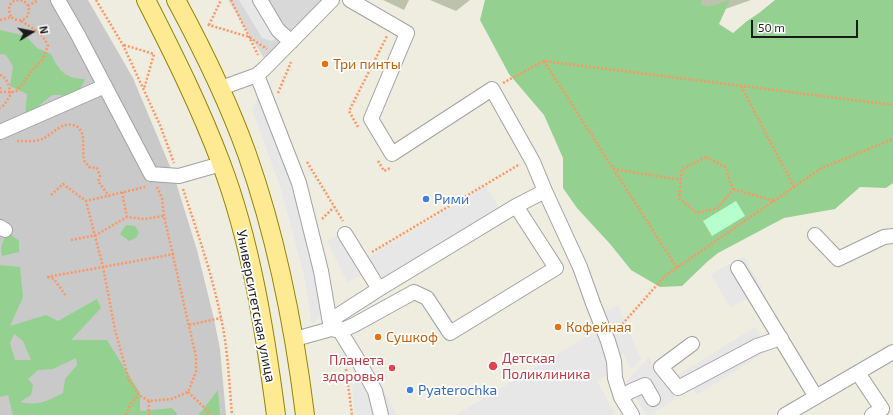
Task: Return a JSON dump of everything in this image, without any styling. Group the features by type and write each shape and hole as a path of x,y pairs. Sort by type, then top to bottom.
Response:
{"main road":[{"name":"Университетская улица","path":"146,0 196,102 221,164 236,210 251,267 262,322 276,415"},
{"name":"Университетская улица","path":"176,0 221,88 247,154 271,231 283,278 295,339 305,415"}],"street":[{"path":"58,0 154,180 180,178 221,164"},
{"path":"260,0 278,30 291,42"},
{"path":"221,88 257,75 332,0"},
{"path":"350,0 407,33 371,119 392,154 492,89 533,162 580,267 608,341 614,361 615,378 621,397 632,415"},
{"path":"257,75 299,183 336,330 359,362 375,391 381,415"},
{"path":"0,132 105,86"},
{"path":"336,330 337,316 516,206 545,191"},
{"path":"295,339 354,325 414,292 427,298 450,333 556,268 516,206"},
{"path":"345,230 379,289"},
{"path":"815,235 838,259 884,237 893,236"},
{"path":"738,268 816,397"},
{"path":"692,344 662,367 678,388 757,346 781,338"},
{"path":"785,415 889,357"},
{"path":"858,373 882,409 872,415"},
{"path":"621,397 645,385 653,399"}],"path":[{"path":"0,87 1,92 18,90 34,68 42,60 48,46 41,34 21,21 11,17 8,11 10,4 16,0 23,1 28,6 29,12 27,17 21,21"},
{"path":"28,6 38,0"},
{"path":"96,0 123,45 144,89 160,125 180,178 202,247 221,318 228,367 232,415"},
{"path":"221,0 209,25 249,37 267,49"},
{"path":"0,20 11,17"},
{"path":"361,131 349,111 390,31"},
{"path":"123,45 154,54 144,89"},
{"path":"492,89 544,61 893,105"},
{"path":"544,61 677,268"},
{"path":"0,75 3,76 9,83 11,94 4,105 0,108"},
{"path":"741,86 794,187"},
{"path":"13,141 41,140 57,129 72,124 81,132 85,161 89,166 97,168 100,176 98,181 109,196"},
{"path":"608,341 665,276 820,169 893,139"},
{"path":"304,156 345,230"},
{"path":"366,253 372,252 520,164 516,157"},
{"path":"706,157 725,167 733,189 718,208 696,213 679,198 682,169 706,157"},
{"path":"376,158 384,171 391,167"},
{"path":"613,169 681,180"},
{"path":"86,201 122,192 154,180 180,178"},
{"path":"51,195 63,184 86,201 96,235 115,330 129,380 139,395 149,400 171,399 188,392 196,372 196,356 174,254 164,216 162,198 154,180"},
{"path":"733,189 774,201"},
{"path":"122,192 127,217"},
{"path":"71,240 96,235 127,217 144,220 164,216"},
{"path":"66,296 54,279 47,277 174,254"},
{"path":"189,325 221,318"},
{"path":"188,392 206,409 209,415"},
{"path":"126,415 131,404 139,395"},
{"path":"149,400 150,415"}],"shaded area":[{"path":"0,0 88,0 133,78 174,176 197,250 220,349 226,415 0,415"},
{"path":"228,0 341,0 264,58"},
{"path":"239,0 264,0 284,33 272,41 262,38"},
{"path":"383,0 409,0 404,10"},
{"path":"430,0 470,0 456,11"},
{"path":"693,0 751,0 717,12"},
{"path":"266,86 332,308 312,324 304,276 281,189 252,109"},
{"path":"486,186 500,209 383,277 376,267 347,282 327,241 345,230 366,255 372,255"},
{"path":"744,256 763,290 730,308 711,274"},
{"path":"618,305 641,359 631,370 623,354 607,365 610,373 597,381 615,413 612,415 456,415 587,336 587,327 585,323"},
{"path":"755,327 769,350 697,395 693,388 650,415 646,415 631,391 627,381 649,357 667,387 677,381 675,377"},
{"path":"375,373 397,415 355,415 352,386"}],"green space":[{"path":"485,0 702,0 701,4 709,7 730,0 719,24 733,33 775,0 893,0 893,183 886,188 860,187 835,209 784,218 718,253 682,286 660,287 631,270 611,245 577,208 563,188 563,158 544,115 509,74 480,20"},
{"path":"0,30 26,36 37,48 51,54 60,69 68,76 78,79 85,79 79,90 69,95 52,95 25,117 27,94 10,86 13,66 6,55 0,54"},
{"path":"736,201 745,216 712,236 703,221"},
{"path":"126,225 135,226 139,232 136,238 129,241 120,234"},
{"path":"9,233 19,241 19,252 2,256 2,244"},
{"path":"0,265 20,267 23,297 10,326 46,315 58,321 97,299 101,308 71,340 107,340 140,393 140,411 172,408 178,415 13,415 8,395 0,397","holes":["14,334 23,341 31,360 15,360 10,343","76,358 77,365 65,379 63,393 43,402 20,402 31,395 33,385 28,379 38,370 53,369"]},
{"path":"218,390 220,415 198,415 200,413"}],"place":[{"name":"Три пинты","path":"325,64"},
{"name":"Рими","path":"426,199"},
{"name":"Кофейная","path":"558,327"},
{"name":"Сушкоф","path":"378,337"},
{"name":"Детская Поликлиника","path":"493,366"},
{"name":"Планета здоровья","path":"392,368"},
{"name":"Pyaterochka","path":"410,390"}]}
